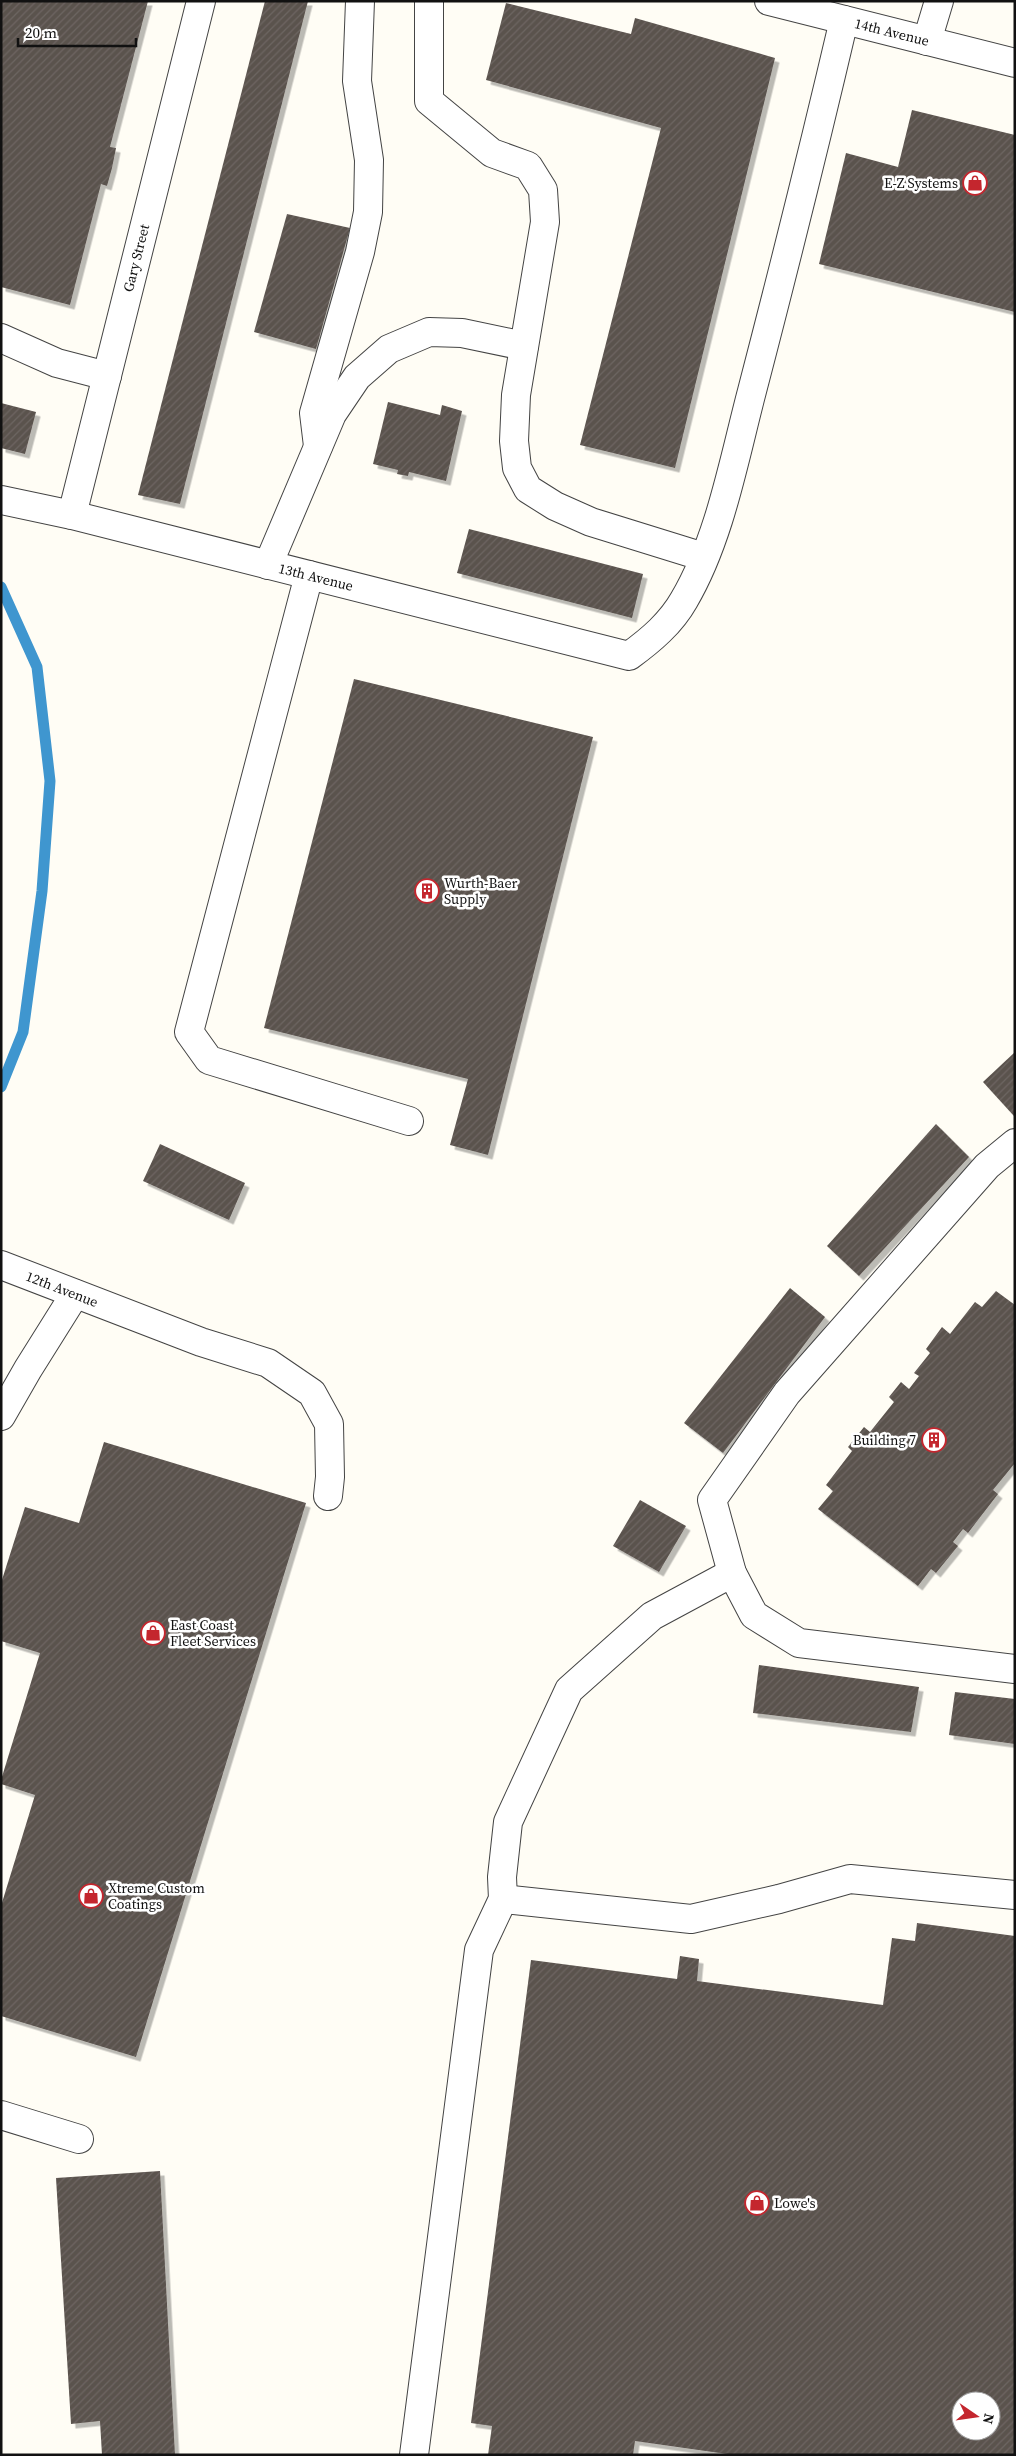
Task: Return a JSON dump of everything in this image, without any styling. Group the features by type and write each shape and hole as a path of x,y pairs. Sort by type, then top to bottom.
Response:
{"street":[{"name":"Gary Street","path":"72,515 201,1"},
{"path":"318,446 314,413 360,252 368,212 369,160 357,81 360,1"},
{"path":"429,1 429,101 492,153 528,166 542,190 545,222 516,395 514,441 517,468 528,489 556,506 590,522 704,557 717,526 796,223 844,20"},
{"name":"14th Avenue","path":"769,1 1015,63"},
{"path":"927,41 939,1"},
{"path":"268,565 332,414 357,377 389,348 429,332 462,333 524,346"},
{"path":"1,338 57,363 107,376"},
{"name":"13th Avenue","path":"1,500 72,515 630,656 650,641 674,616 686,598 704,557"},
{"path":"309,575 190,1032 208,1060 410,1121"},
{"path":"1015,1143 987,1166 787,1393 712,1500 732,1573 754,1616 799,1643 1015,1669"},
{"name":"12th Avenue","path":"13,1270 124,1313 268,1363 312,1393 329,1424 330,1476 328,1496"},
{"path":"1,1416 75,1294"},
{"path":"414,2455 479,1950 503,1899 502,1877 508,1822 569,1690 652,1616 732,1573"},
{"path":"503,1899 691,1919 779,1899 850,1879 1015,1895"},
{"path":"1,2116 78,2139"}],"building":[{"path":"1,1 148,1 110,147 116,148 112,168 107,186 101,184 70,305 1,287"},
{"path":"265,1 308,1 180,504 138,495"},
{"path":"506,3 631,34 635,18 775,58 675,468 580,445 661,128 486,80"},
{"path":"912,110 1015,135 1015,312 819,264 846,153 898,167"},
{"path":"287,214 350,228 316,349 254,332"},
{"path":"388,402 440,415 442,405 462,411 446,481 409,472 408,476 397,474 398,470 373,464"},
{"path":"1,403 36,412 25,454 1,448"},
{"path":"469,529 643,574 632,618 457,573"},
{"name":"Wurth-Baer Supply","path":"354,679 593,737 488,1155 450,1145 468,1079 264,1028"},
{"path":"1015,1052 1015,1115 1014,1116 983,1082"},
{"path":"936,1124 969,1157 859,1276 827,1246"},
{"path":"160,1144 245,1183 229,1220 143,1181"},
{"path":"790,1288 825,1317 723,1453 684,1423"},
{"name":"Building 7","path":"996,1291 1015,1305 1015,1463 993,1490 998,1494 968,1533 963,1529 953,1542 958,1546 936,1573 931,1569 918,1586 818,1509 833,1491 826,1485 852,1451 848,1447 864,1427 870,1432 894,1402 889,1397 901,1382 909,1389 919,1376 914,1373 930,1353 926,1349 942,1327 950,1334 975,1302 982,1307"},
{"path":"104,1442 306,1503 136,2057 1,2016 1,1906 35,1795 1,1784 1,1780 40,1653 1,1641 1,1583 25,1507 79,1523"},
{"path":"640,1500 686,1526 659,1572 613,1546"},
{"path":"759,1665 919,1687 911,1732 753,1713"},
{"path":"955,1692 1015,1699 1015,1744 949,1735"},
{"name":"Lowe's","path":"917,1923 1015,1936 1015,2455 734,2455 635,2441 633,2455 488,2455 492,2426 471,2423 531,1960 677,1979 680,1956 699,1959 697,1981 883,2005 892,1938 915,1941"},
{"path":"160,2171 175,2455 102,2455 100,2421 71,2424 56,2178"}],"waterway":[{"path":"1,587 37,667 50,781 42,891 23,1032 1,1087"}],"place":[{"name":"E-Z Systems","path":"975,183"},
{"name":"Wurth-Baer Supply","path":"427,891"},
{"name":"Building 7","path":"934,1440"},
{"name":"East Coast Fleet Services","path":"153,1633"},
{"name":"Xtreme Custom Coatings","path":"91,1896"},
{"name":"Lowe's","path":"757,2203"}]}
